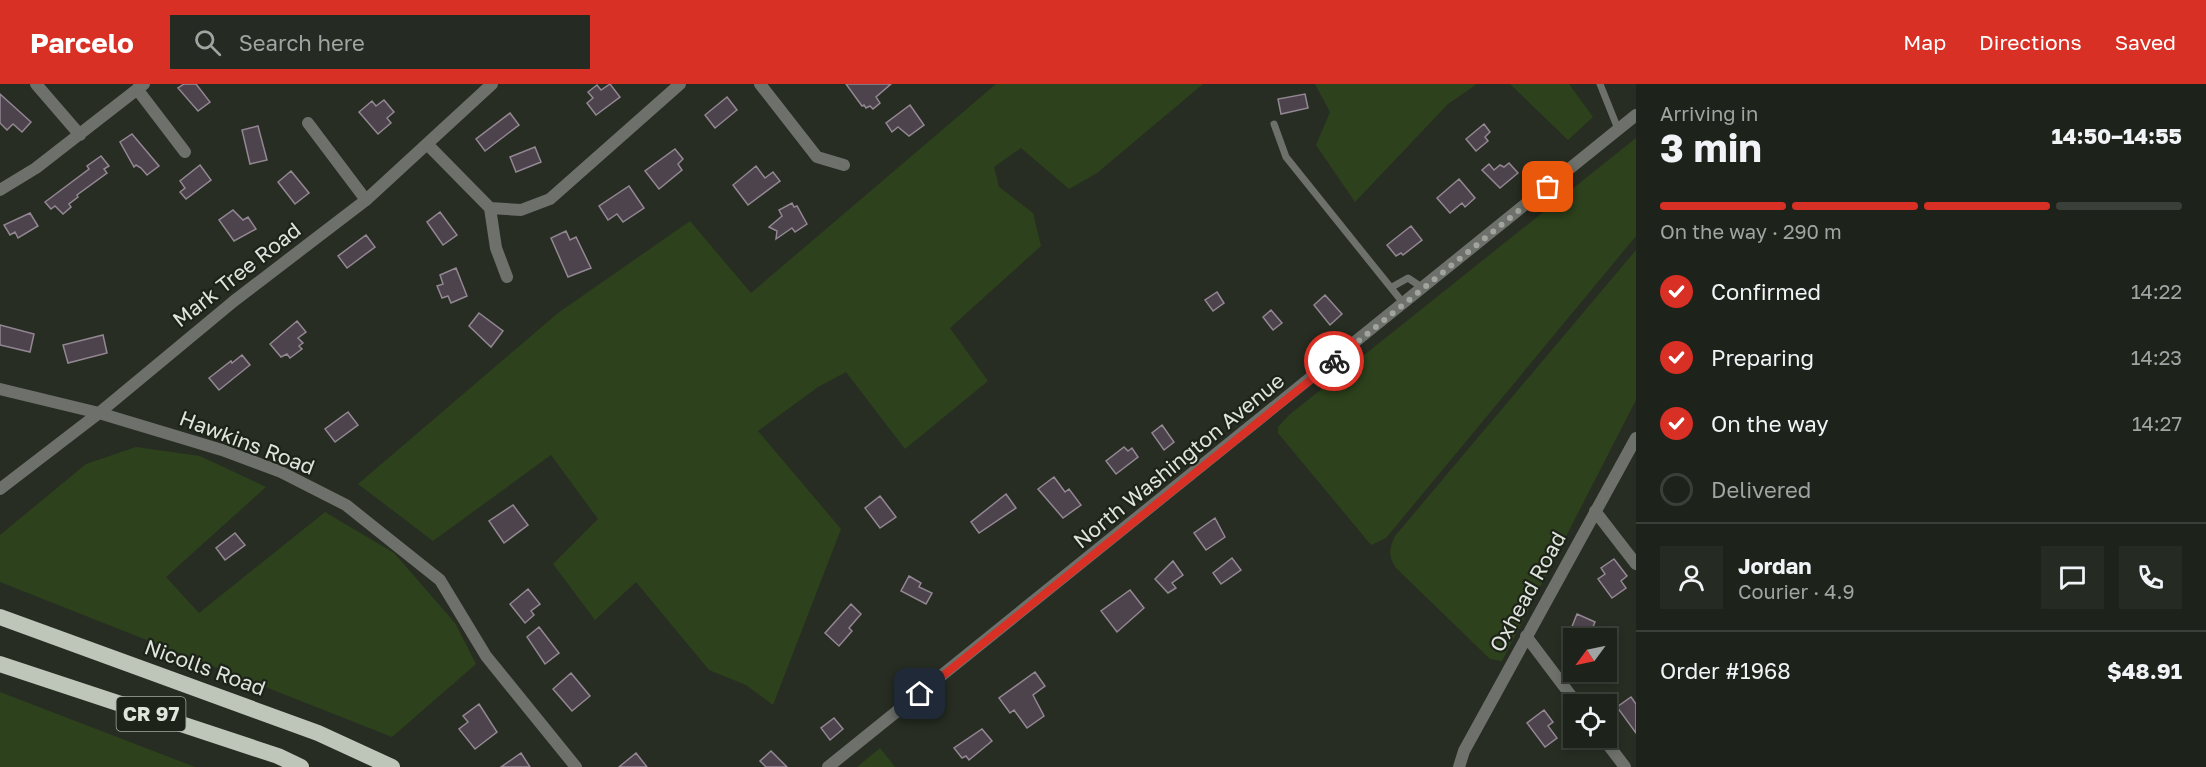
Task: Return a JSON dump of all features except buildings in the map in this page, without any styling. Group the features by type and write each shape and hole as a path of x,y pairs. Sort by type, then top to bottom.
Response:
{"highway":[{"name":"Nicolls Road","path":"4,618 318,733 392,767"},
{"name":"CR 97","path":"0,664 278,756 301,767"}],"street":[{"path":"36,84 80,135"},
{"name":"Mark Tree Road","path":"0,489 99,413 234,301 366,200 492,84"},
{"path":"490,208 521,210 550,199 680,84"},
{"path":"760,84 817,157 844,165"},
{"path":"0,190 36,168 141,87 185,152"},
{"name":"North Washington Avenue","path":"828,767 1636,115"},
{"path":"308,123 366,200"},
{"path":"428,145 490,208 496,248 507,277"},
{"name":"Hawkins Road","path":"0,388 99,413 232,454 281,472 346,505 440,580 486,656 576,767"},
{"name":"Oxhead Road","path":"1459,767 1464,751 1636,438"},
{"path":"1595,511 1636,564"},
{"path":"1526,636 1570,694"},
{"path":"1611,748 1625,767"}],"lane":[{"path":"1600,84 1618,129"},
{"path":"1274,124 1286,157 1404,304"},
{"path":"1392,287 1408,278 1423,288"}],"green space":[{"path":"996,84 1203,84 1097,173 1069,189 1021,148 994,167 999,187 1033,213 1041,246 950,328 988,381 905,449 846,372 818,387 758,431 841,529 773,705 746,685 709,670 636,582 595,620 553,564 598,519 551,455 433,541 358,484 558,313 690,221 751,293"},
{"path":"1315,84 1477,84 1448,104 1355,202 1316,145 1330,112"},
{"path":"1510,84 1569,84 1593,117 1568,140"},
{"path":"1636,138 1636,236 1386,538 1371,545 1278,433 1278,427 1289,415"},
{"path":"1636,250 1636,400 1502,661 1490,659 1396,568 1391,556 1393,541"},
{"path":"136,447 200,456 266,487 166,577 199,613 325,512 394,553 455,623 476,664 392,737 0,582 0,535 86,464"},
{"path":"0,692 195,767 0,767"},
{"path":"880,748 895,767 857,767"}],"way so far":[{"path":"1334,361 1548,187"}],"route":[{"path":"920,694 1334,361"}]}
